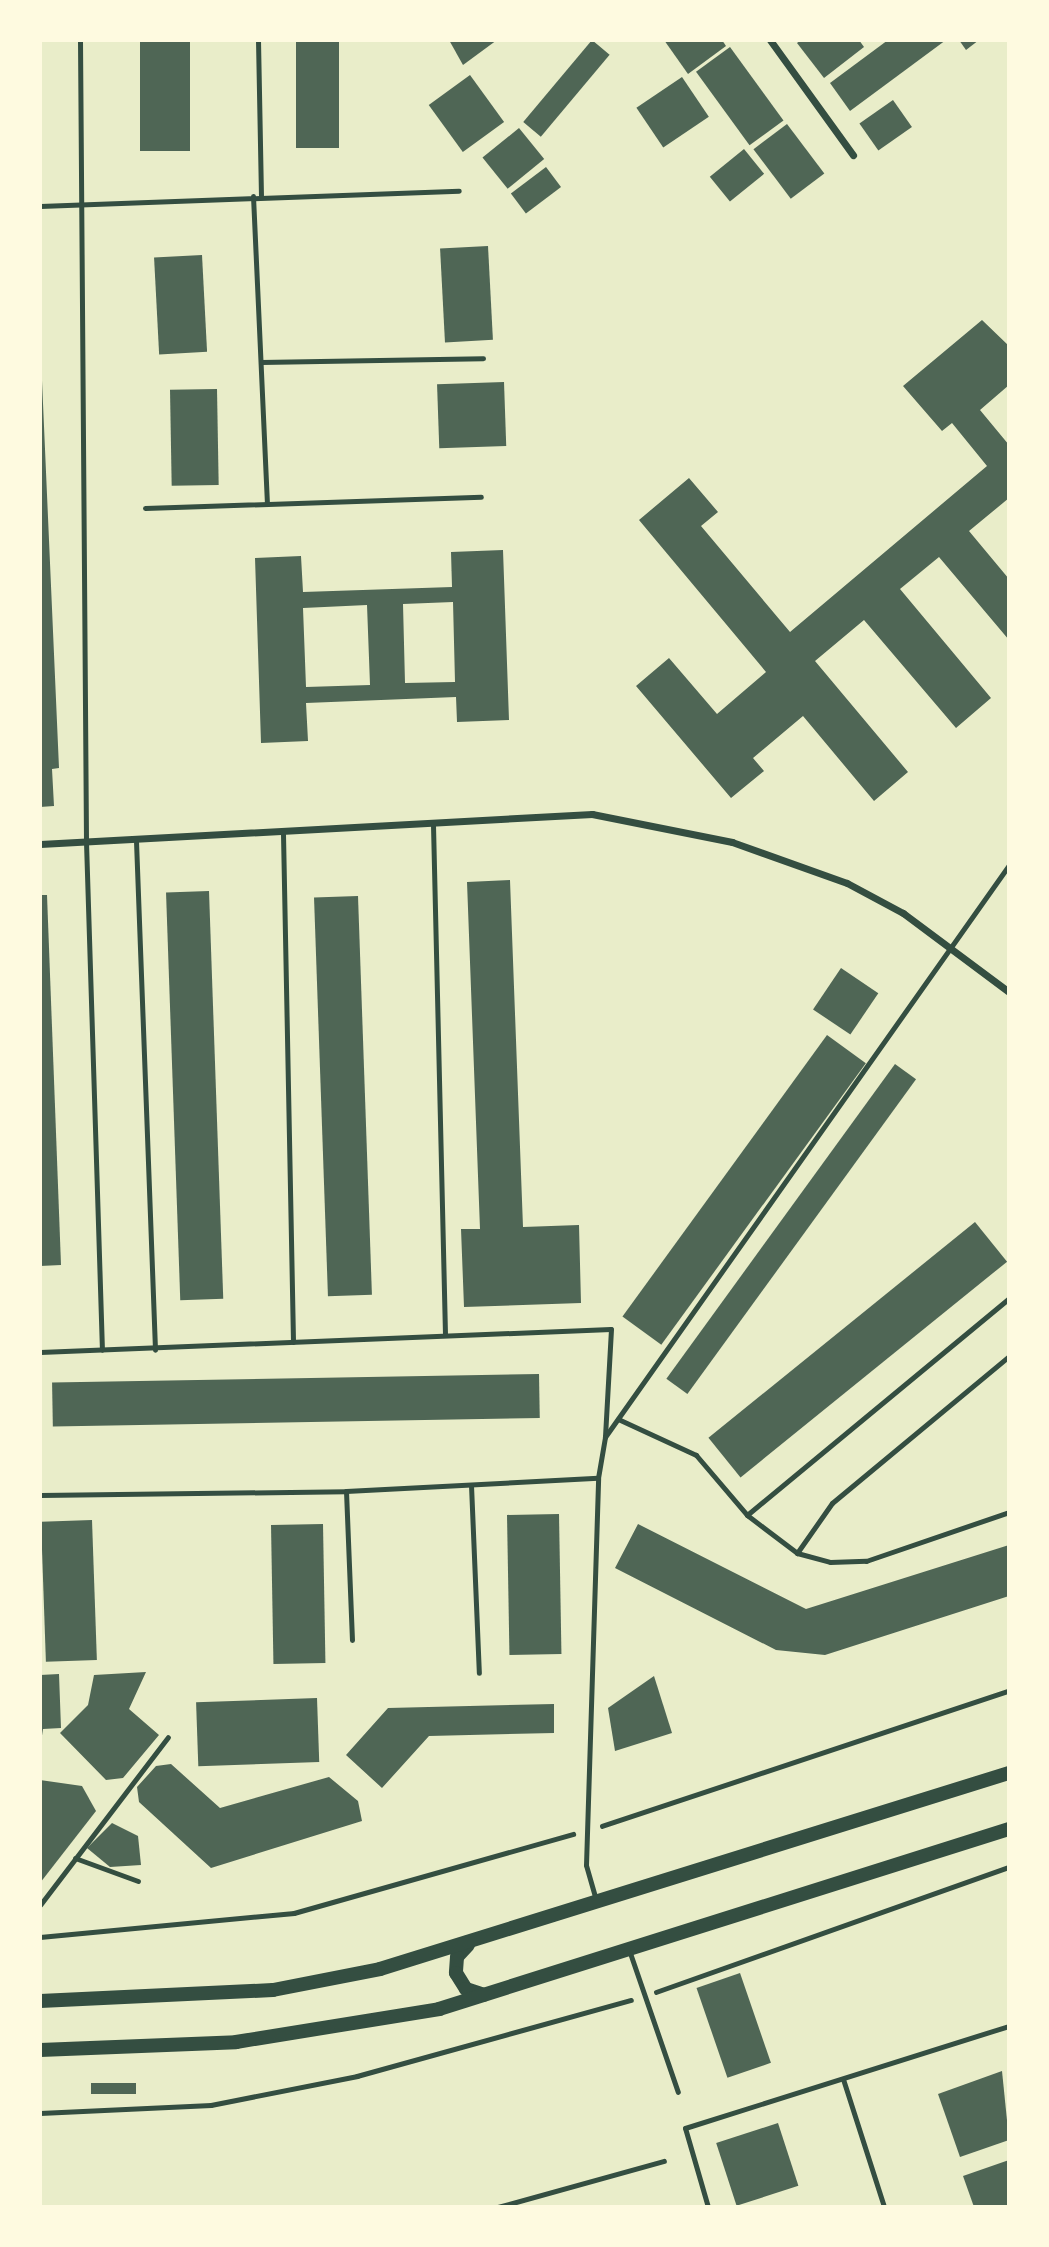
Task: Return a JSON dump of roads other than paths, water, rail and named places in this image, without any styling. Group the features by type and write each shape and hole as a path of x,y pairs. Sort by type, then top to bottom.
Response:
{"main road":[{"path":"40,2001 273,1990 469,1944 1009,1773"},
{"path":"40,2050 236,2042 343,2029 485,1996 1009,1829"},
{"path":"469,1944 457,1958 456,1973 467,1989 485,1996"}],"street":[{"path":"770,40 853,155"},
{"path":"40,844 283,834 592,814 732,842 847,883 953,949 1009,992"}],"lane":[{"path":"80,40 86,842 102,1350"},
{"path":"258,40 261,195"},
{"path":"40,206 261,195 460,191"},
{"path":"253,196 267,504"},
{"path":"261,362 483,358"},
{"path":"145,508 481,497"},
{"path":"432,825 445,1335"},
{"path":"283,834 293,1342"},
{"path":"136,841 155,1349"},
{"path":"605,1437 953,949 1009,864"},
{"path":"747,1515 1009,1298"},
{"path":"40,1352 611,1329 605,1437 598,1478 586,1865 597,1904"},
{"path":"797,1553 832,1503 1009,1356"},
{"path":"618,1419 696,1455 747,1515 797,1553 830,1562 866,1560 1009,1512"},
{"path":"40,1495 346,1491 598,1478"},
{"path":"471,1485 479,1673"},
{"path":"346,1491 352,1640"},
{"path":"40,1905 168,1737"},
{"path":"75,1858 138,1881"},
{"path":"629,1950 678,2092"},
{"path":"708,2207 685,2128 1009,2026"},
{"path":"843,2079 884,2207"}]}
